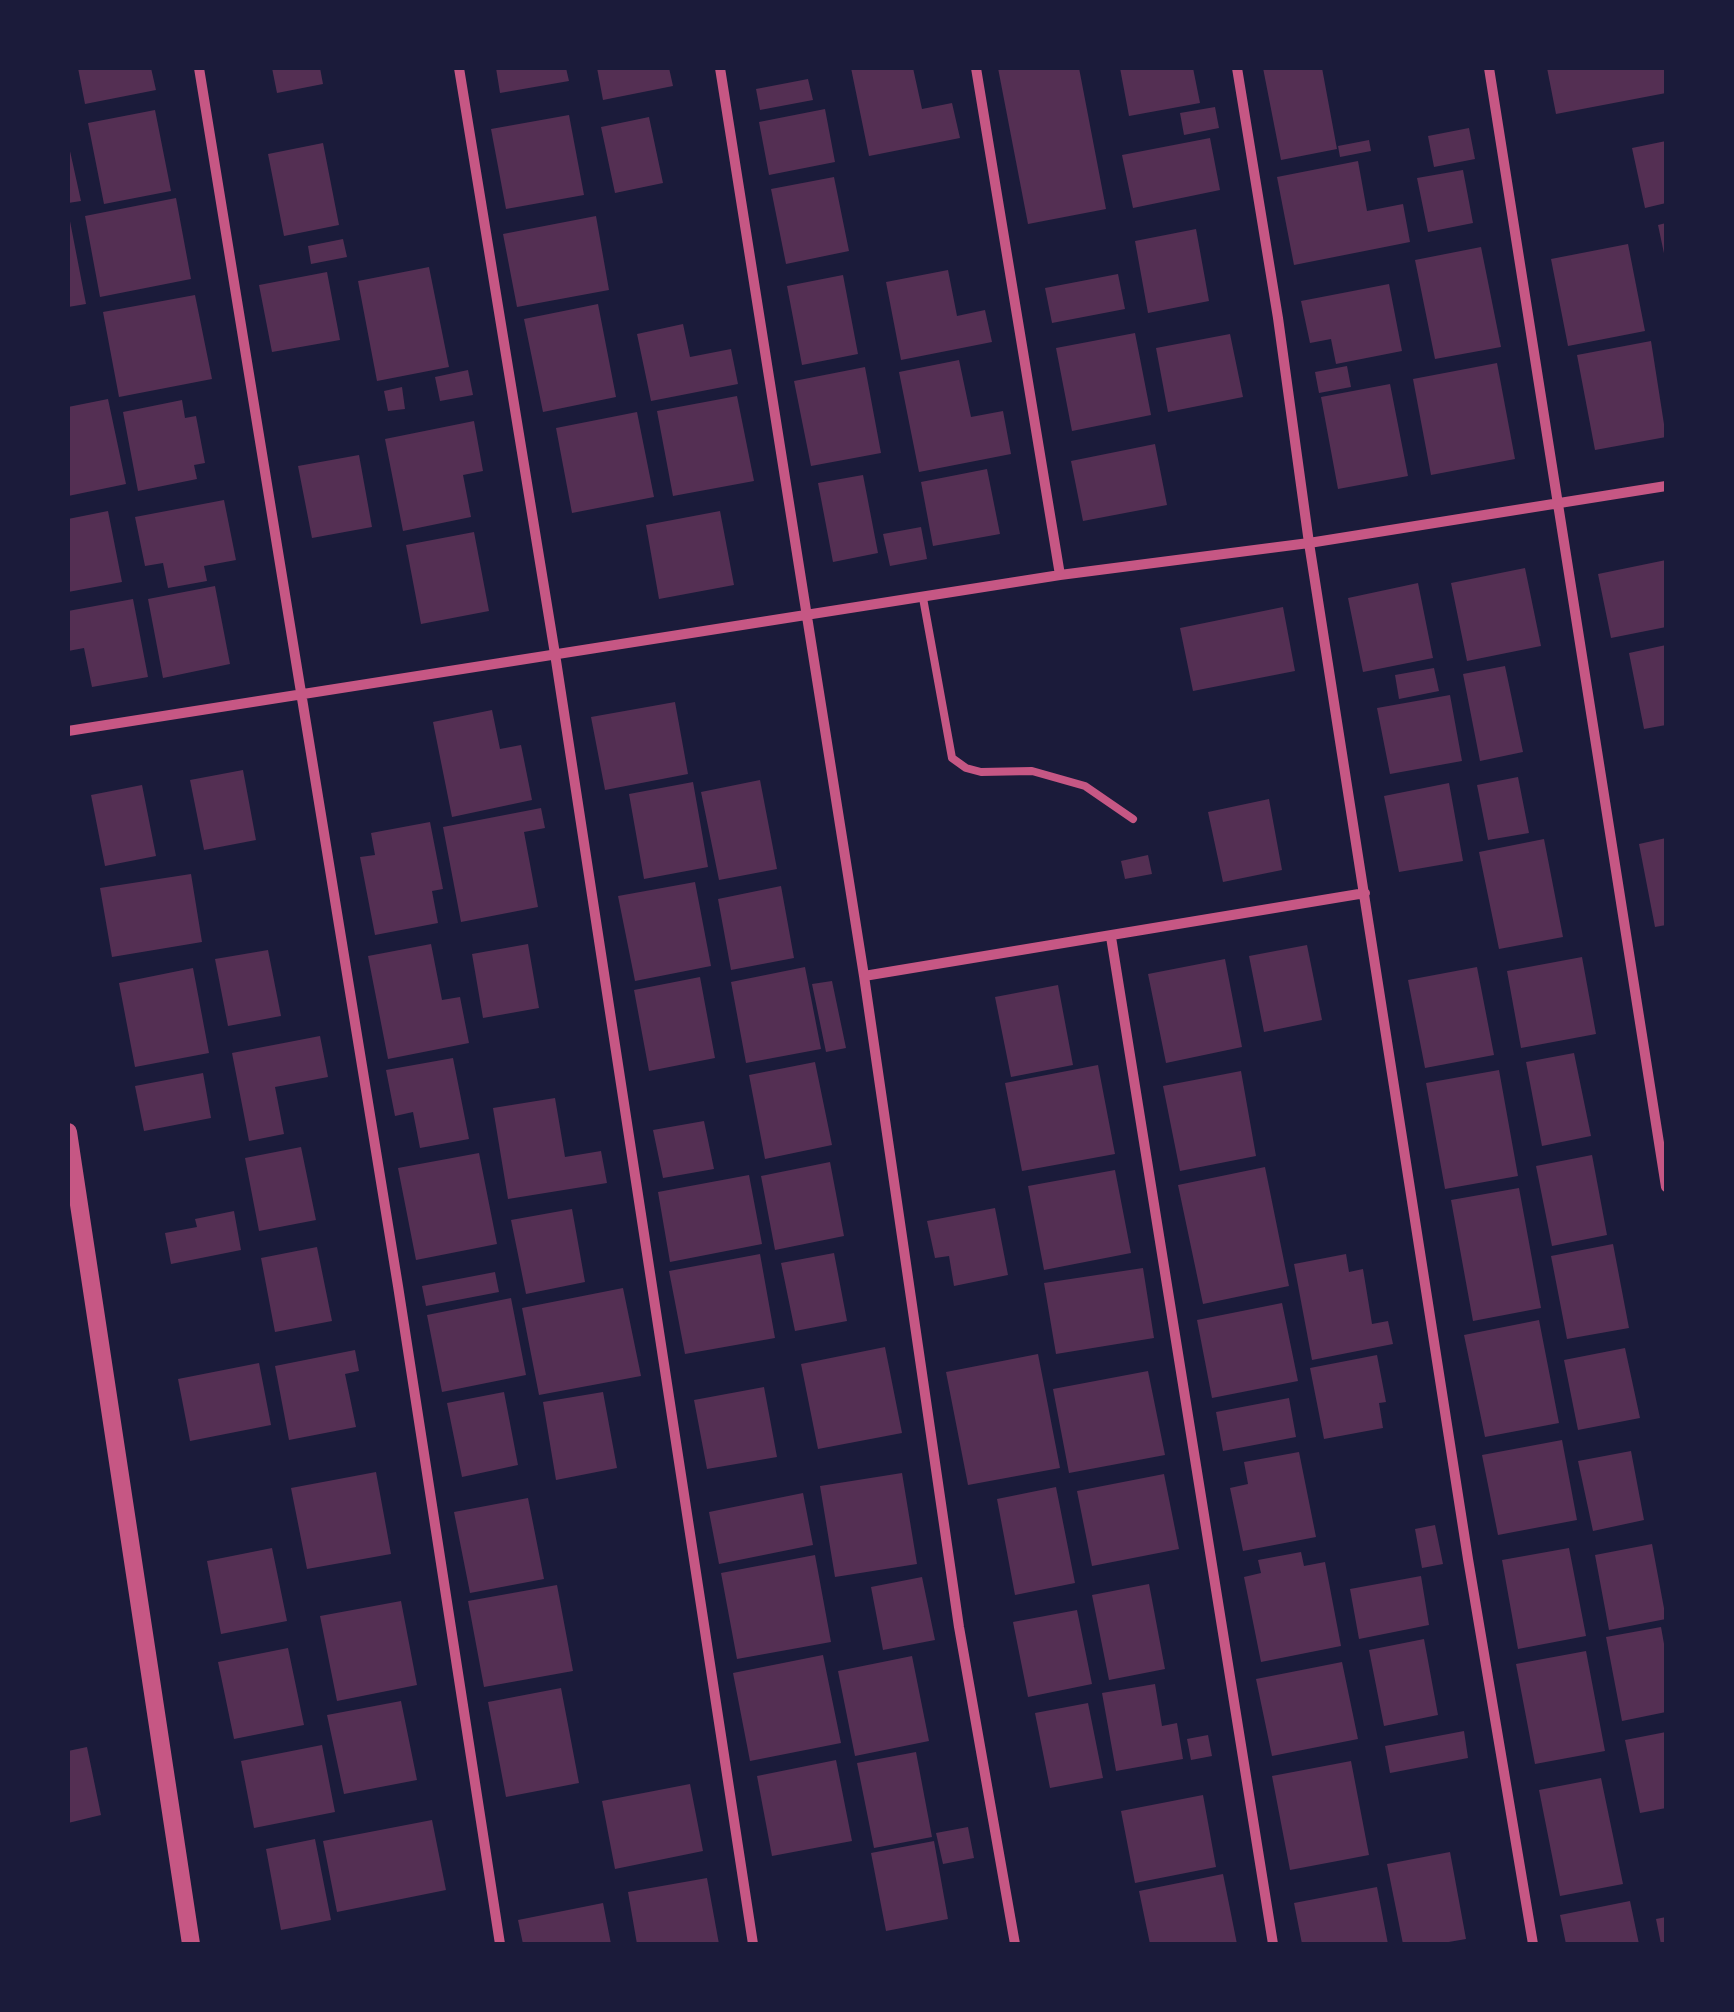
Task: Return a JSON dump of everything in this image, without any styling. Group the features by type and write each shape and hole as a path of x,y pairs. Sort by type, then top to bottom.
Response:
{"street":[{"path":"199,68 500,1944"},
{"path":"459,68 555,654 753,1944"},
{"path":"720,68 864,976 959,1627 1015,1944"},
{"path":"976,68 1060,575"},
{"path":"1237,68 1468,1560 1533,1944"},
{"path":"1489,68 1666,1188"},
{"path":"68,731 1060,575 1309,543 1666,486"},
{"path":"864,976 1364,893"},
{"path":"1111,937 1273,1944"},
{"path":"68,1132 192,1944"}],"lane":[{"path":"923,598 952,758 966,768 982,772 1032,771 1085,786 1133,819"}],"building":[{"path":"78,68 151,68 156,90 85,104"},
{"path":"272,68 320,68 323,84 277,93"},
{"path":"496,68 566,68 569,81 500,93"},
{"path":"597,68 669,68 673,86 603,100"},
{"path":"851,68 913,68 922,109 952,103 960,138 869,156"},
{"path":"998,68 1079,68 1106,209 1028,224"},
{"path":"1120,68 1193,68 1200,103 1129,116"},
{"path":"1263,68 1322,68 1337,149 1281,160"},
{"path":"1547,68 1666,68 1666,93 1556,114"},
{"path":"808,79 813,100 760,110 756,89"},
{"path":"1215,107 1219,128 1184,135 1180,113"},
{"path":"825,109 835,162 769,175 759,122"},
{"path":"155,110 171,191 104,204 88,123"},
{"path":"569,115 584,195 506,209 491,129"},
{"path":"649,117 663,183 615,193 601,127"},
{"path":"1469,128 1475,159 1434,167 1428,136"},
{"path":"1210,138 1220,190 1133,208 1122,155"},
{"path":"1369,140 1371,151 1340,157 1338,146"},
{"path":"1666,141 1666,203 1645,208 1632,148"},
{"path":"68,142 81,201 68,203"},
{"path":"323,143 339,225 284,236 268,154"},
{"path":"1358,161 1367,211 1403,204 1410,242 1294,265 1277,177"},
{"path":"1463,170 1473,223 1428,232 1417,178"},
{"path":"834,177 849,251 786,264 771,189"},
{"path":"176,198 191,279 100,297 85,216"},
{"path":"596,216 609,290 517,307 503,234"},
{"path":"68,217 86,304 68,307"},
{"path":"1666,223 1666,257 1665,258 1658,225"},
{"path":"1196,229 1209,301 1148,313 1135,241"},
{"path":"343,239 347,257 311,264 308,246"},
{"path":"1628,244 1645,331 1568,346 1551,259"},
{"path":"1481,247 1501,347 1435,359 1415,260"},
{"path":"429,267 449,367 377,381 358,281"},
{"path":"948,270 957,316 985,310 992,342 901,360 886,282"},
{"path":"327,272 340,340 272,352 259,285"},
{"path":"1118,274 1125,309 1052,323 1045,288"},
{"path":"843,275 858,354 802,365 787,286"},
{"path":"1389,284 1402,351 1336,364 1331,339 1310,343 1301,301"},
{"path":"195,295 212,379 119,397 103,312"},
{"path":"598,304 616,397 543,412 524,319"},
{"path":"683,324 690,357 731,349 738,384 651,401 637,334"},
{"path":"1135,333 1151,415 1072,431 1056,348"},
{"path":"1230,334 1243,397 1168,412 1156,348"},
{"path":"1651,341 1666,437 1595,450 1577,355"},
{"path":"959,360 971,417 1003,411 1011,454 919,472 899,372"},
{"path":"1497,363 1515,459 1431,475 1413,379"},
{"path":"1347,366 1351,387 1319,393 1315,372"},
{"path":"865,367 881,453 811,466 794,381"},
{"path":"468,370 473,395 440,401 435,377"},
{"path":"1390,384 1408,476 1338,489 1321,397"},
{"path":"402,387 405,409 388,411 384,391"},
{"path":"737,396 754,481 673,496 657,411"},
{"path":"108,399 126,484 68,496 68,407"},
{"path":"182,400 185,418 196,416 205,463 194,465 197,479 138,491 123,412"},
{"path":"637,412 654,497 572,513 556,428"},
{"path":"474,421 483,471 463,475 471,517 403,531 385,439"},
{"path":"1155,444 1167,505 1083,521 1071,461"},
{"path":"359,455 372,527 312,538 298,466"},
{"path":"987,469 1000,534 933,546 921,482"},
{"path":"863,475 878,553 833,562 818,483"},
{"path":"224,500 236,560 204,566 207,581 168,588 163,563 145,566 135,517"},
{"path":"108,511 122,582 68,592 68,519"},
{"path":"720,511 734,585 659,599 646,525"},
{"path":"921,527 927,559 890,566 883,534"},
{"path":"474,532 489,611 421,624 406,545"},
{"path":"1666,560 1666,627 1611,638 1598,574"},
{"path":"1525,568 1541,646 1467,661 1451,583"},
{"path":"1418,583 1433,658 1363,672 1348,598"},
{"path":"215,586 230,664 163,678 148,599"},
{"path":"133,599 148,677 92,687 84,648 68,651 68,611"},
{"path":"1283,607 1295,671 1193,691 1180,628"},
{"path":"1666,645 1666,725 1644,729 1629,653"},
{"path":"1505,666 1523,752 1480,761 1463,674"},
{"path":"1434,668 1439,691 1399,699 1395,675"},
{"path":"1450,695 1462,761 1390,774 1377,708"},
{"path":"675,702 688,774 605,790 591,717"},
{"path":"492,710 500,749 521,745 532,800 452,817 433,722"},
{"path":"243,770 256,840 204,850 190,780"},
{"path":"1518,777 1529,833 1488,840 1477,785"},
{"path":"760,780 777,869 719,880 701,792"},
{"path":"693,782 708,867 644,879 629,794"},
{"path":"1449,783 1463,861 1399,872 1384,796"},
{"path":"142,785 156,856 105,866 91,795"},
{"path":"1269,799 1282,870 1223,882 1208,812"},
{"path":"541,808 545,828 524,832 538,907 461,922 443,827"},
{"path":"430,822 443,889 432,891 438,923 375,935 360,857 375,855 371,833"},
{"path":"1666,838 1666,925 1655,927 1639,844"},
{"path":"1544,839 1563,937 1499,949 1479,852"},
{"path":"1148,855 1152,874 1125,879 1121,861"},
{"path":"191,874 202,942 112,957 100,888"},
{"path":"695,882 711,966 635,981 618,896"},
{"path":"781,886 794,958 731,970 718,899"},
{"path":"431,944 442,1000 460,997 469,1043 388,1059 368,956"},
{"path":"528,944 539,1008 483,1018 472,954"},
{"path":"1307,945 1322,1020 1264,1032 1249,956"},
{"path":"268,950 281,1016 228,1026 215,959"},
{"path":"1582,957 1596,1034 1521,1048 1507,971"},
{"path":"1225,959 1242,1047 1166,1063 1148,974"},
{"path":"805,967 821,1049 746,1063 731,982"},
{"path":"1477,967 1494,1055 1425,1068 1408,980"},
{"path":"193,968 209,1053 135,1067 119,983"},
{"path":"700,977 715,1058 649,1071 634,990"},
{"path":"832,981 846,1048 826,1052 812,984"},
{"path":"1058,985 1073,1065 1011,1077 995,997"},
{"path":"320,1036 328,1077 275,1087 284,1134 249,1141 232,1053"},
{"path":"1574,1053 1591,1136 1542,1146 1526,1062"},
{"path":"453,1058 469,1139 420,1148 413,1112 395,1116 386,1070"},
{"path":"815,1062 832,1145 765,1159 749,1075"},
{"path":"1098,1065 1115,1154 1022,1171 1005,1083"},
{"path":"1499,1070 1518,1176 1445,1189 1426,1083"},
{"path":"1241,1071 1256,1156 1180,1171 1163,1086"},
{"path":"203,1073 211,1118 144,1131 135,1086"},
{"path":"555,1098 565,1157 601,1151 607,1183 508,1199 493,1108"},
{"path":"704,1121 714,1169 663,1178 653,1130"},
{"path":"301,1147 316,1220 259,1231 245,1158"},
{"path":"479,1153 497,1244 416,1260 398,1168"},
{"path":"1592,1155 1607,1235 1552,1246 1536,1166"},
{"path":"830,1162 844,1236 775,1250 761,1176"},
{"path":"1265,1167 1289,1286 1203,1304 1178,1185"},
{"path":"1115,1170 1131,1253 1044,1270 1028,1186"},
{"path":"749,1175 762,1244 670,1262 658,1192"},
{"path":"1519,1188 1541,1308 1473,1321 1451,1200"},
{"path":"995,1208 1008,1275 954,1286 949,1256 935,1258 927,1221"},
{"path":"572,1209 585,1282 526,1294 511,1220"},
{"path":"234,1211 241,1250 171,1264 165,1233 197,1227 195,1219"},
{"path":"1613,1244 1629,1328 1567,1339 1551,1256"},
{"path":"317,1247 332,1321 275,1332 261,1258"},
{"path":"834,1253 847,1321 795,1331 781,1263"},
{"path":"760,1254 775,1338 685,1354 669,1271"},
{"path":"1346,1254 1349,1272 1363,1269 1372,1324 1388,1321 1393,1344 1312,1360 1294,1264"},
{"path":"1143,1268 1154,1338 1056,1354 1044,1283"},
{"path":"495,1272 499,1292 426,1306 422,1286"},
{"path":"623,1288 641,1376 539,1395 522,1308"},
{"path":"511,1298 526,1375 442,1392 427,1315"},
{"path":"1282,1303 1298,1381 1212,1398 1197,1320"},
{"path":"1539,1320 1559,1423 1485,1437 1464,1335"},
{"path":"885,1347 902,1433 818,1449 801,1364"},
{"path":"1625,1348 1640,1418 1578,1430 1564,1360"},
{"path":"355,1350 359,1371 345,1374 356,1427 289,1440 275,1366"},
{"path":"1038,1354 1060,1468 968,1485 946,1372"},
{"path":"1377,1355 1386,1402 1379,1403 1383,1428 1324,1439 1310,1368"},
{"path":"259,1363 271,1425 190,1441 178,1379"},
{"path":"1148,1371 1165,1455 1069,1473 1053,1389"},
{"path":"764,1387 777,1457 707,1469 694,1400"},
{"path":"504,1392 518,1465 462,1477 447,1403"},
{"path":"603,1392 617,1468 556,1480 543,1402"},
{"path":"1289,1398 1296,1437 1223,1451 1216,1412"},
{"path":"1562,1440 1577,1520 1498,1535 1482,1455"},
{"path":"1631,1451 1644,1520 1593,1531 1578,1461"},
{"path":"1299,1452 1316,1537 1243,1551 1230,1488 1248,1484 1244,1462"},
{"path":"376,1472 391,1554 307,1569 291,1488"},
{"path":"902,1473 917,1564 835,1577 820,1486"},
{"path":"1164,1474 1179,1549 1092,1566 1077,1491"},
{"path":"1056,1487 1075,1583 1015,1595 997,1499"},
{"path":"803,1493 813,1545 719,1564 709,1512"},
{"path":"528,1498 544,1579 470,1593 454,1512"},
{"path":"1435,1525 1443,1564 1422,1568 1415,1529"},
{"path":"1652,1544 1666,1619 1609,1630 1595,1555"},
{"path":"272,1548 287,1621 221,1634 207,1561"},
{"path":"1569,1548 1586,1636 1518,1649 1502,1560"},
{"path":"1301,1552 1304,1566 1325,1562 1341,1646 1261,1662 1244,1577 1261,1573 1258,1560"},
{"path":"815,1555 831,1642 737,1659 721,1573"},
{"path":"1421,1576 1429,1625 1359,1639 1350,1589"},
{"path":"922,1577 935,1640 883,1650 871,1587"},
{"path":"1149,1584 1165,1669 1109,1680 1092,1595"},
{"path":"557,1585 573,1671 484,1687 468,1601"},
{"path":"401,1601 417,1685 337,1701 320,1616"},
{"path":"1077,1610 1092,1684 1028,1697 1013,1622"},
{"path":"1661,1627 1666,1655 1666,1712 1622,1721 1606,1637"},
{"path":"1424,1639 1438,1715 1384,1726 1369,1650"},
{"path":"288,1648 304,1725 234,1739 218,1662"},
{"path":"1586,1651 1605,1751 1535,1764 1516,1664"},
{"path":"823,1655 841,1743 750,1761 733,1673"},
{"path":"912,1656 929,1741 855,1756 838,1671"},
{"path":"1342,1662 1358,1739 1272,1756 1256,1679"},
{"path":"1155,1684 1162,1726 1177,1723 1183,1759 1116,1771 1102,1693"},
{"path":"561,1688 579,1783 506,1797 488,1702"},
{"path":"401,1701 417,1780 344,1794 327,1715"},
{"path":"1088,1703 1103,1778 1050,1788 1035,1713"},
{"path":"1464,1731 1468,1758 1390,1773 1385,1746"},
{"path":"1666,1732 1666,1808 1640,1813 1625,1740"},
{"path":"1208,1735 1212,1756 1191,1760 1187,1739"},
{"path":"322,1745 335,1812 254,1828 241,1761"},
{"path":"87,1747 101,1815 68,1823 68,1751"},
{"path":"916,1752 932,1837 874,1848 857,1763"},
{"path":"836,1760 852,1841 772,1856 757,1776"},
{"path":"1351,1761 1369,1855 1290,1870 1272,1776"},
{"path":"1601,1778 1623,1884 1560,1896 1539,1790"},
{"path":"690,1784 703,1851 615,1869 602,1801"},
{"path":"1203,1795 1216,1867 1135,1883 1121,1811"},
{"path":"432,1820 446,1890 337,1912 323,1841"},
{"path":"968,1827 974,1858 943,1864 936,1833"},
{"path":"315,1839 331,1920 281,1930 266,1849"},
{"path":"934,1841 948,1919 886,1931 871,1853"},
{"path":"1450,1852 1466,1939 1403,1944 1387,1864"},
{"path":"1223,1874 1237,1944 1150,1944 1139,1891"},
{"path":"707,1878 719,1944 637,1944 628,1892"},
{"path":"1377,1887 1388,1944 1302,1944 1294,1903"},
{"path":"1630,1901 1639,1944 1566,1944 1560,1915"},
{"path":"603,1903 611,1944 523,1944 518,1920"},
{"path":"1666,1917 1666,1944 1661,1944 1656,1919"}]}
